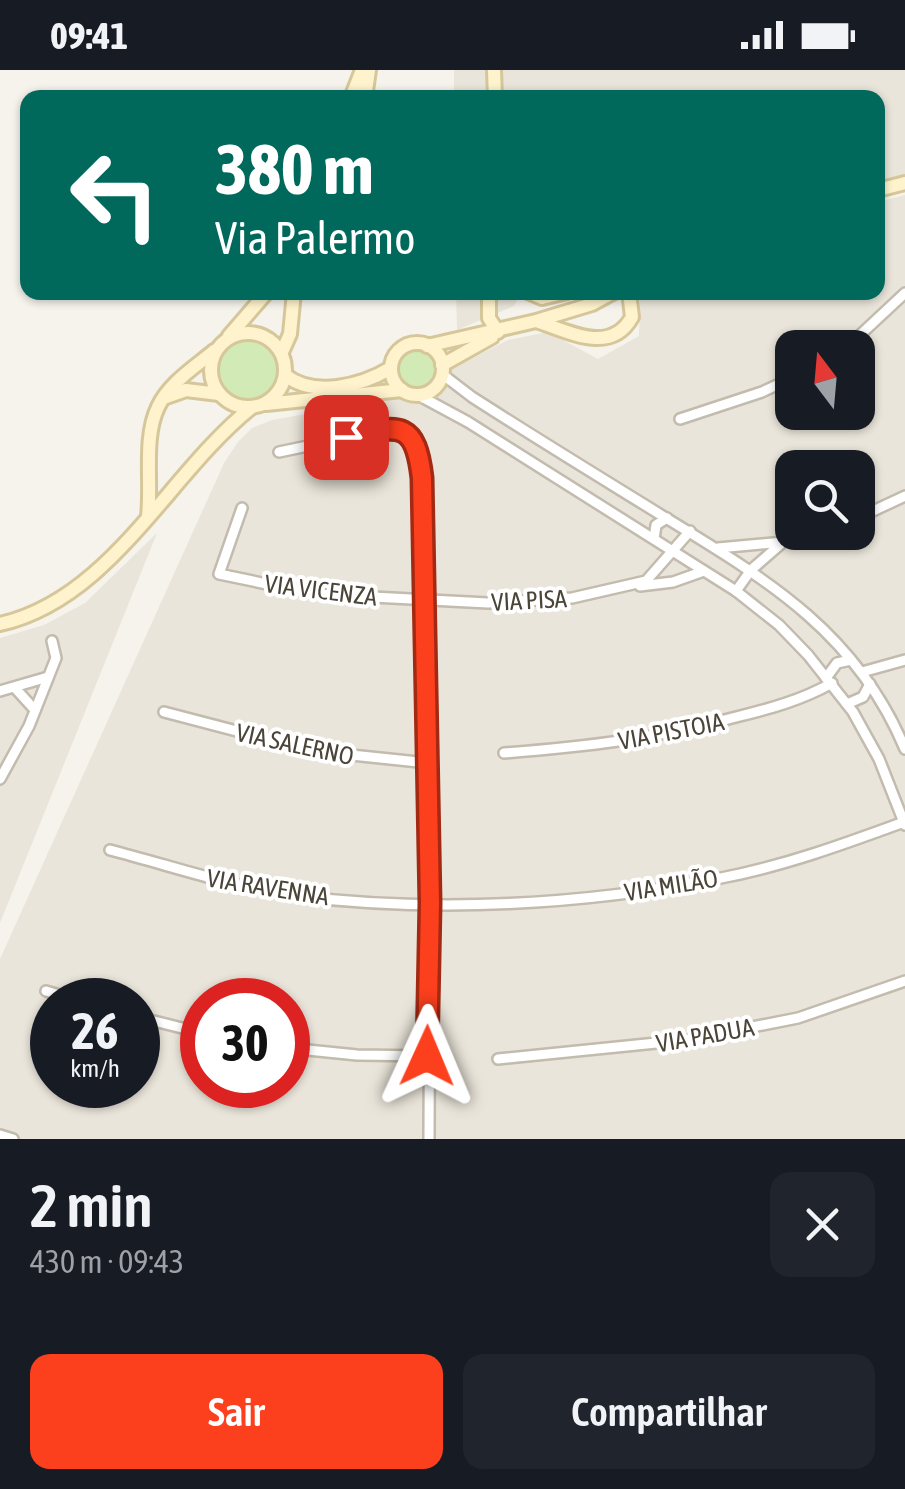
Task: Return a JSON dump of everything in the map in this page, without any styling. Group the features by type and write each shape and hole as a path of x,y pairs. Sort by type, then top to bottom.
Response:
{"main road":[{"path":"147,519 152,430 163,398 221,344 260,300"},
{"path":"0,624 32,613 72,590 118,551 208,444 281,387 285,375 282,352 290,334 293,300"},
{"path":"488,300 489,318 498,332"},
{"path":"402,390 391,368 397,353 411,344 428,346 498,332 599,300"},
{"path":"536,322 584,336 608,338 632,317 630,300"},
{"path":"219,394 210,372 221,344 249,332 261,335 282,352"},
{"path":"163,398 186,390 219,394 239,406 258,406 402,390 418,395 434,389 442,370 498,332"},
{"path":"428,346 434,350 442,370"},
{"path":"285,375 301,386 326,387 364,380 391,368"}],"street":[{"path":"866,330 905,294"},
{"path":"442,370 481,403 718,548 804,612 862,672 905,749"},
{"path":"680,418 775,386"},
{"path":"418,395 468,422 736,591 779,626 847,704 902,802 904,824"},
{"path":"468,422 481,403"},
{"path":"279,452 389,429 404,431 414,438 422,478 425,600 430,1139"},
{"path":"531,463 533,450 545,443"},
{"path":"549,474 560,468 562,455"},
{"path":"875,510 905,496"},
{"name":"VIA VICENZA","path":"242,508 219,574 315,594 425,600"},
{"path":"654,540 656,526 667,518"},
{"name":"VIA PISA","path":"632,586 646,581 690,530"},
{"path":"718,548 775,543"},
{"path":"736,591 751,570 775,549"},
{"name":"VIA PISA","path":"425,600 572,598 672,582 704,571"},
{"path":"0,778 16,754 56,658 52,641"},
{"path":"829,681 837,663 851,660"},
{"path":"862,672 905,660"},
{"path":"0,691 48,677"},
{"name":"VIA PISTOIA","path":"504,752 580,748 660,736 778,706 829,681"},
{"path":"847,704 863,697 870,684"},
{"path":"15,688 35,710"},
{"name":"VIA SALERNO","path":"164,712 313,751 428,763"},
{"name":"VIA MILÃO","path":"430,903 544,902 723,878 824,851 904,824"},
{"name":"VIA RAVENNA","path":"110,850 183,872 295,896 430,903"},
{"name":"VIA PADUA","path":"498,1059 704,1036 798,1018 905,981"},
{"path":"310,1050 427,1056"},
{"path":"0,1135 13,1139"}],"shaded area":[{"path":"454,70 905,70 905,183 885,188 885,90 454,90"},
{"path":"905,195 905,1139 0,1139 0,959 224,463 238,442 252,428 272,420 395,398 508,340 548,332 598,359 639,336 640,300 885,300 885,200"},
{"path":"456,300 517,300 514,306 457,330"},
{"path":"157,533 0,923 0,638 44,625 85,603"}],"green space":[{"path":"248,339 270,348 279,370 270,392 248,401 226,392 217,370 226,348"},
{"path":"417,348 432,354 438,369 432,384 417,390 402,384 396,369 402,354"}],"route":[{"path":"346,437 389,429 404,431 414,438 419,450 430,903 427,1056"}]}
